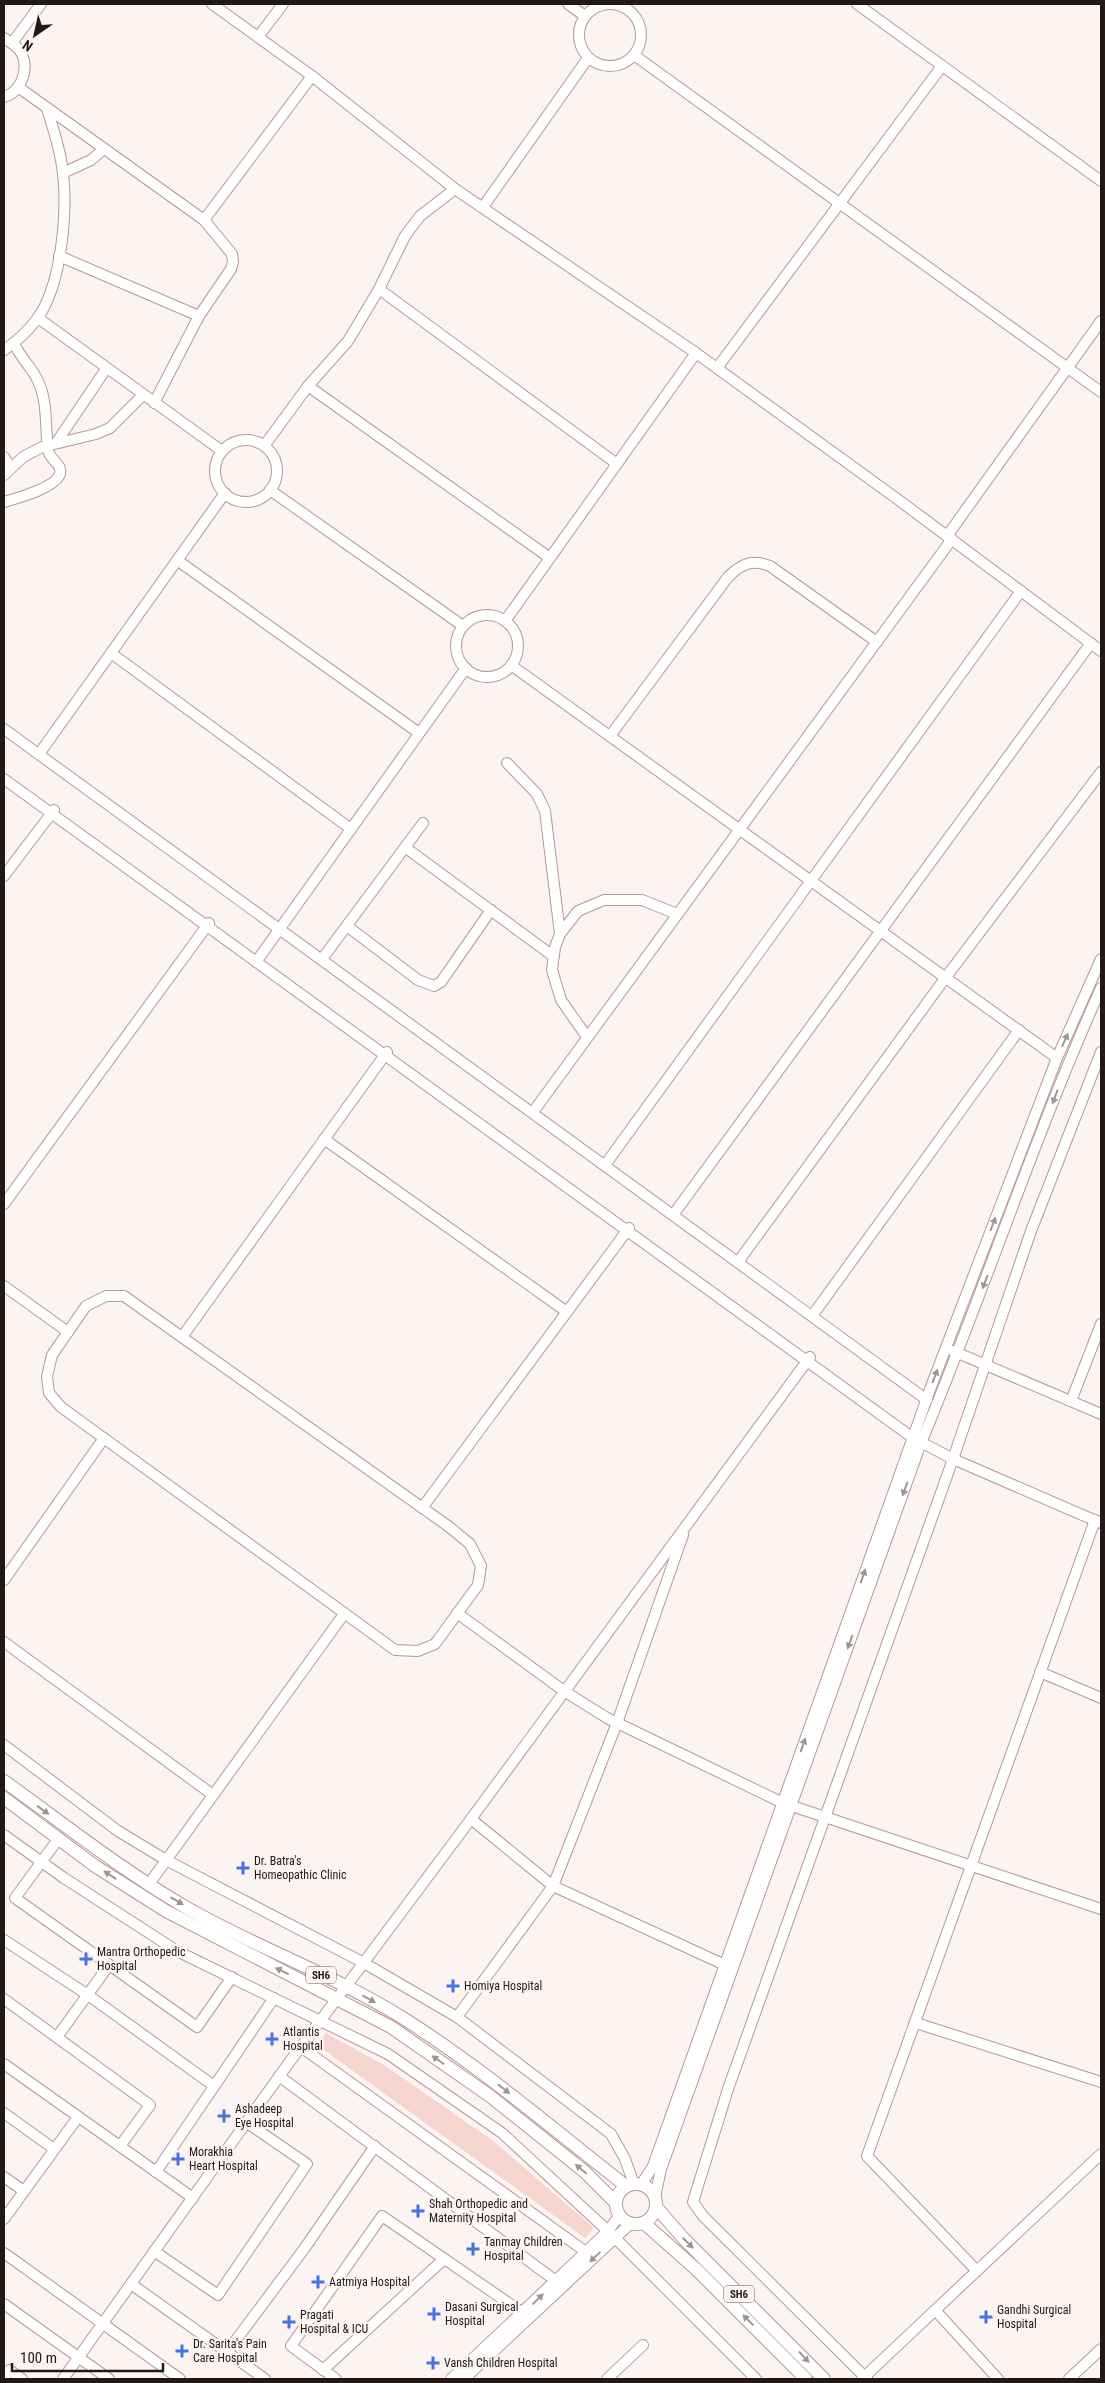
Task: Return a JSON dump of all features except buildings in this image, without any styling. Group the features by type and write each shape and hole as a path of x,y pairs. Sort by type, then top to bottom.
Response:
{"main road":[{"name":"SH6","path":"4,1781 149,1884 188,1908 347,1987 403,2018 634,2185 649,2189 655,2202 684,2239 824,2379"},
{"name":"SH6","path":"4,1798 96,1866 166,1911 391,2027 490,2096 585,2172 630,2224"},
{"path":"618,2209 620,2191 634,2185"},
{"path":"630,2224 644,2223 651,2218 655,2202"},
{"name":"SH6","path":"644,2223 697,2270 806,2379"}],"street":[{"path":"4,96 18,87 23,78 25,66 22,54 8,41 41,4"},
{"path":"212,4 312,76 455,189 717,368 1101,651"},
{"path":"258,37 283,4"},
{"path":"568,4 585,16"},
{"path":"608,4 630,7 641,34 639,45 634,55 624,63 611,66 600,65 588,58 582,49 579,38 580,26 585,16 596,8 608,4"},
{"path":"857,4 1101,182"},
{"path":"634,55 1101,392"},
{"path":"483,207 588,58"},
{"path":"717,368 942,66"},
{"path":"204,220 312,76"},
{"path":"18,87 204,220 232,254 234,262 199,316 154,403"},
{"path":"4,350 14,343 38,318 56,272 59,256 66,200 63,173 47,108"},
{"path":"63,173 91,160 104,149"},
{"path":"264,446 308,386 348,341 379,289 405,236 420,216 455,189"},
{"path":"59,256 199,316"},
{"path":"379,289 617,464"},
{"path":"38,318 222,452"},
{"path":"533,1112 877,642 1101,321"},
{"path":"14,343 19,355 39,382 52,444"},
{"path":"505,621 696,353"},
{"path":"4,502 36,491 58,478 60,467 48,453 52,444 106,369"},
{"path":"308,386 550,558"},
{"path":"7,472 23,457 52,444 96,434 110,428 143,395"},
{"path":"244,440 256,442 264,446 274,457 277,470 276,481 260,499 248,502 237,500 225,493 219,485 215,474 217,461 222,452 232,443 244,440"},
{"path":"4,456 7,472"},
{"path":"270,490 463,626"},
{"path":"39,754 225,493"},
{"path":"177,560 419,734"},
{"path":"610,736 728,578 737,569 749,562 760,562 770,566 877,642"},
{"path":"604,1165 1021,591"},
{"path":"485,615 497,616 505,621 515,632 518,644 517,656 512,665 501,673 489,677 478,675 466,668 460,660 456,649 458,636 463,626 473,618 485,615"},
{"path":"673,1215 1091,643"},
{"path":"110,653 351,829"},
{"path":"512,665 1057,1058"},
{"path":"257,960 466,668"},
{"path":"4,729 927,1400"},
{"path":"507,763 537,794 545,811 560,934"},
{"path":"738,1262 946,977 1101,772"},
{"path":"4,773 53,812"},
{"path":"4,779 53,812 920,1440 953,1458 1098,1522 1040,1672 867,2156 976,2271"},
{"path":"4,876 53,812"},
{"path":"322,959 423,823"},
{"path":"406,848 553,956"},
{"path":"587,1038 561,1000 552,970 553,956 560,934 578,912 604,900 642,900 677,914"},
{"path":"348,926 418,980 434,986 441,982 491,910"},
{"path":"4,1204 208,924"},
{"path":"920,1440 927,1400 946,1348 1057,1058 1097,977 1101,959"},
{"path":"655,2202 660,2169 787,1804 920,1440 958,1353 1067,1064 1101,988"},
{"path":"812,1316 1019,1030"},
{"path":"1101,1052 1031,1231 953,1458 728,2090 693,2202 703,2216 864,2378 1101,2154"},
{"path":"182,1337 386,1054"},
{"path":"324,1139 568,1312"},
{"path":"422,1508 628,1230"},
{"path":"4,1286 68,1332"},
{"path":"106,1296 124,1296 182,1337 470,1544 481,1566 478,1585 435,1644 418,1651 395,1650 61,1407 49,1393 47,1376 52,1355 86,1306 106,1296"},
{"path":"1071,1401 1101,1324"},
{"path":"946,1348 1101,1414"},
{"path":"63,2379 279,2076 471,1819 808,1359"},
{"path":"4,1580 104,1438"},
{"path":"457,2017 552,1886 617,1722 686,1525"},
{"path":"457,1613 564,1691 617,1722 787,1804 1101,1909"},
{"path":"149,1884 344,1614"},
{"path":"4,1642 213,1796"},
{"path":"1040,1672 1101,1698"},
{"path":"4,1744 118,1831 166,1860 364,1963 457,2017 611,2134 625,2160 634,2185 653,2166 725,1965 787,1804"},
{"path":"471,1819 552,1886 725,1965"},
{"path":"4,1835 177,1951 388,2054 502,2133 612,2234 756,2379"},
{"path":"59,1838 15,1898 197,2027 232,1978"},
{"path":"4,1940 88,1995 214,2086"},
{"path":"57,2037 110,1965"},
{"path":"4,1998 150,2105 120,2146"},
{"path":"156,2172 274,1998"},
{"path":"916,2023 1101,2082"},
{"path":"301,2047 586,2252"},
{"path":"4,2064 193,2198"},
{"path":"279,2076 556,2281"},
{"path":"4,2113 54,2149"},
{"path":"4,2219 78,2116"},
{"path":"154,2252 218,2295 307,2164 246,2122"},
{"path":"227,2352 304,2249 375,2146"},
{"path":"4,2176 24,2191"},
{"path":"460,2378 612,2234 618,2209"},
{"path":"336,2379 291,2346 382,2216 523,2313"},
{"path":"460,2378 586,2252 630,2224"},
{"path":"4,2253 180,2379"},
{"path":"323,2370 444,2259"},
{"path":"131,2284 265,2379"},
{"path":"4,2304 109,2379"},
{"path":"935,2310 998,2379"},
{"path":"615,2377 643,2345"},
{"path":"1069,2379 1101,2349"},
{"path":"4,2378 9,2370 22,2379"}],"shaded area":[{"path":"326,2033 384,2065 492,2140 594,2228 585,2238 317,2045"}],"place":[{"name":"Dr. Batra's Homeopathic Clinic","path":"243,1868"},
{"name":"Mantra Orthopedic Hospital","path":"86,1959"},
{"name":"Homiya Hospital","path":"453,1986"},
{"name":"Atlantis Hospital","path":"272,2039"},
{"name":"Ashadeep Eye Hospital","path":"224,2116"},
{"name":"Morakhia Heart Hospital","path":"178,2159"},
{"name":"Shah Orthopedic and Maternity Hospital","path":"418,2211"},
{"name":"Tanmay Children Hospital","path":"473,2249"},
{"name":"Aatmiya Hospital","path":"318,2282"},
{"name":"Dasani Surgical Hospital","path":"434,2314"},
{"name":"Gandhi Surgical Hospital","path":"986,2317"},
{"name":"Pragati Hospital & ICU","path":"289,2322"},
{"name":"Dr. Sarita's Pain Care Hospital","path":"182,2351"},
{"name":"Vansh Children Hospital","path":"433,2363"}]}
